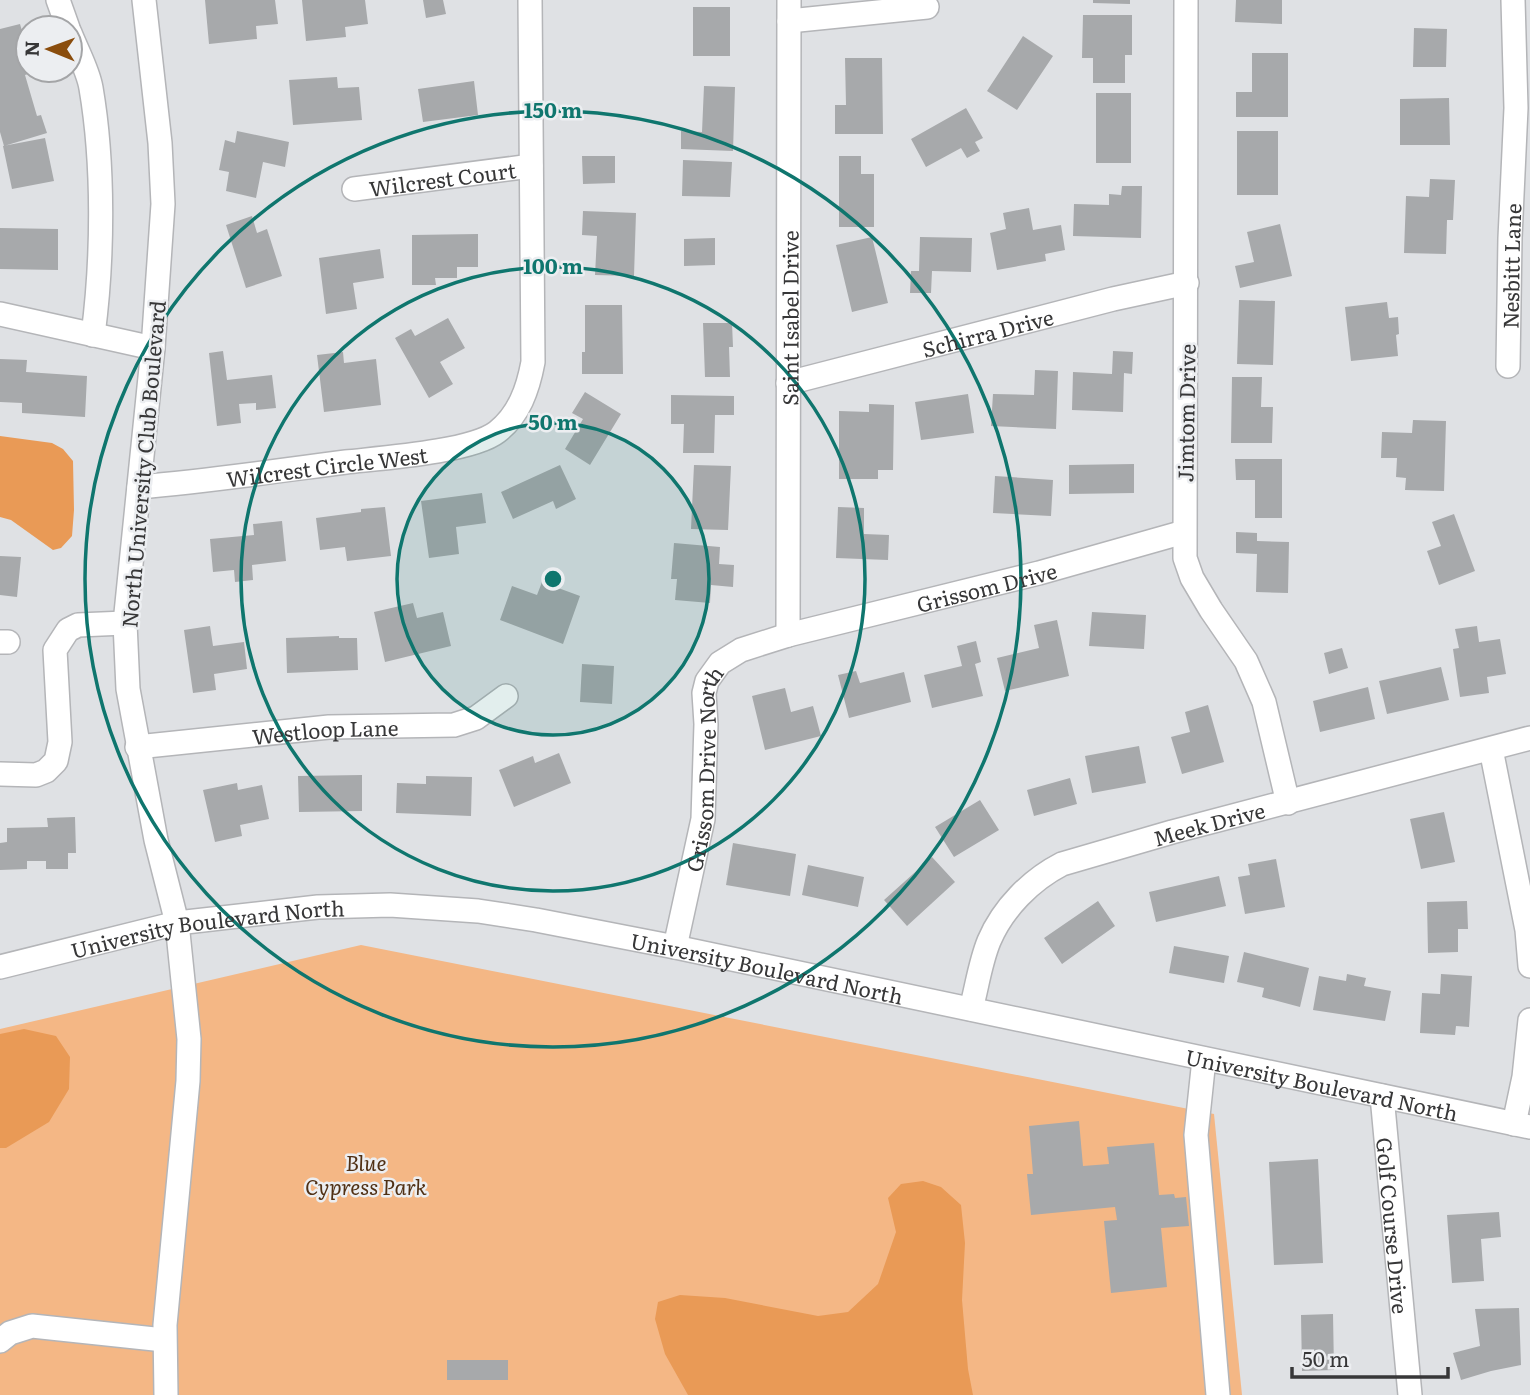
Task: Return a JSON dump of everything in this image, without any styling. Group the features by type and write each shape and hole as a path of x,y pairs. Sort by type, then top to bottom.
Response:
{"street":[{"name":"North University Club Boulevard","path":"144,0 160,143 163,204 153,348 125,624 128,690 156,840 177,923 189,1039 188,1081 164,1340 166,1395"},
{"path":"530,0 531,166"},
{"name":"Jimtom Drive","path":"1186,0 1185,558 1192,578 1246,661 1264,702 1288,803"},
{"name":"Nesbitt Lane","path":"1508,366 1516,108 1513,0"},
{"path":"789,10 927,6"},
{"name":"Saint Isabel Drive","path":"788,635 789,10"},
{"path":"84,70 90,86 98,162 100,246 93,335"},
{"name":"Wilcrest Court","path":"354,189 531,166"},
{"name":"Wilcrest Circle West","path":"139,487 219,481 443,450 484,440 507,422 525,394 533,362 531,166"},
{"name":"Schirra Drive","path":"788,383 1187,283"},
{"path":"0,314 153,348"},
{"name":"Grissom Drive","path":"788,635 1039,573 1184,533"},
{"path":"0,774 36,775 46,771 56,761 60,742 55,650 68,630 78,625 125,624"},
{"name":"Grissom Drive North","path":"675,947 703,820 706,724 704,693 707,681 720,663 730,655 788,635"},
{"name":"Westloop Lane","path":"137,747 329,727 454,725 475,718 506,696"},
{"name":"Meek Drive","path":"971,1009 989,941 997,926 1027,888 1046,872 1080,858 1530,738"},
{"path":"1491,749 1527,929 1530,966"},
{"name":"University Boulevard North","path":"0,967 177,923 318,907 390,905 501,915 675,947 1522,1125"},
{"path":"1522,1125 1530,1020"},
{"path":"1204,1059 1196,1135 1218,1395"},
{"name":"Golf Course Drive","path":"1382,1096 1410,1395"},
{"path":"0,1341 10,1333 32,1326 164,1340"}],"green space":[{"name":"Blue Cypress Park","path":"361,945 1214,1114 1242,1395 0,1395 0,1029"}],"shaded area":[{"path":"0,436 52,443 63,449 73,461 72,536 61,548 53,550 11,520 0,517"},
{"path":"24,1029 56,1036 70,1057 69,1089 49,1122 6,1148 0,1148 0,1034"},
{"path":"923,1181 941,1187 961,1205 965,1243 962,1300 973,1395 688,1395 665,1354 655,1319 658,1302 680,1295 725,1298 818,1316 848,1312 878,1284 896,1232 888,1198 901,1184"}],"building":[{"path":"205,0 275,0 278,24 256,26 257,39 209,44"},
{"path":"302,0 365,0 368,24 345,27 346,37 306,41"},
{"path":"423,0 443,0 446,14 426,18"},
{"path":"1093,0 1130,0 1130,4 1093,3"},
{"path":"1236,0 1282,0 1282,24 1235,22"},
{"path":"693,7 730,7 730,56 693,56"},
{"path":"1083,15 1132,15 1132,55 1125,55 1125,83 1093,83 1093,58 1082,58"},
{"path":"14,26 14,84 28,84 37,116 41,115 47,133 4,146 0,132 0,29"},
{"path":"1414,28 1447,29 1446,67 1413,67"},
{"path":"1023,36 1053,56 1017,110 987,91"},
{"path":"1252,53 1288,53 1288,117 1236,117 1236,92 1252,92"},
{"path":"845,58 882,58 883,134 835,134 835,105 846,105"},
{"path":"337,77 338,88 359,87 362,120 293,125 289,80"},
{"path":"474,81 478,115 423,122 418,89"},
{"path":"704,86 735,87 733,151 681,149 681,131 702,132"},
{"path":"1096,93 1131,93 1131,163 1096,163"},
{"path":"1449,98 1450,145 1400,145 1400,99"},
{"path":"966,108 983,138 975,142 980,151 967,158 961,148 926,167 911,139"},
{"path":"237,131 289,142 285,167 263,162 256,198 226,191 229,172 219,170 225,140 235,143"},
{"path":"1237,131 1278,131 1278,195 1237,195"},
{"path":"45,138 54,181 12,189 3,146"},
{"path":"582,156 615,156 615,183 583,184"},
{"path":"839,156 861,156 861,174 874,174 874,227 839,227"},
{"path":"683,160 732,162 730,197 682,196"},
{"path":"1430,179 1455,180 1453,220 1447,220 1446,254 1404,253 1406,196 1429,197"},
{"path":"1122,186 1142,186 1141,238 1073,236 1074,204 1109,205 1109,194 1121,195"},
{"path":"1029,208 1033,230 1061,225 1065,250 1045,254 1046,261 997,270 990,233 1006,229 1003,213"},
{"path":"583,211 636,213 634,276 595,275 597,236 582,235"},
{"path":"252,216 257,233 267,229 282,276 246,288 226,225"},
{"path":"1280,224 1292,276 1240,288 1235,266 1254,262 1247,232"},
{"path":"0,228 58,229 58,270 0,269"},
{"path":"478,234 478,267 457,267 457,278 435,278 436,285 412,285 412,235"},
{"path":"872,237 888,303 852,312 836,245"},
{"path":"920,237 972,238 971,272 932,271 931,293 910,293 911,271 919,271"},
{"path":"715,238 715,265 684,266 684,239"},
{"path":"380,249 384,278 353,283 357,309 326,314 319,258"},
{"path":"1239,300 1275,301 1273,365 1237,364"},
{"path":"1387,302 1389,318 1398,317 1398,356 1351,361 1345,307"},
{"path":"585,305 622,305 623,374 582,374"},
{"path":"448,318 465,348 440,362 453,384 429,398 395,338 411,329 415,336"},
{"path":"703,323 732,323 733,347 729,347 730,377 705,377"},
{"path":"223,351 227,380 272,375 276,408 256,410 256,403 239,404 241,423 217,426 209,353"},
{"path":"1113,351 1133,352 1132,374 1124,373 1123,412 1072,410 1073,372 1112,374"},
{"path":"343,352 344,363 376,359 381,405 324,412 317,355"},
{"path":"0,359 27,360 26,372 87,376 85,417 22,413 22,403 0,402"},
{"path":"1035,370 1058,371 1056,429 991,426 993,394 1034,395"},
{"path":"1232,377 1262,377 1261,407 1273,407 1272,443 1231,443"},
{"path":"585,392 621,414 590,465 565,449 583,419 572,413"},
{"path":"968,394 974,433 921,440 915,402"},
{"path":"671,395 734,396 734,415 715,415 714,453 683,453 684,424 671,424"},
{"path":"869,404 894,405 893,470 878,470 878,479 839,479 839,411 869,412"},
{"path":"1413,420 1446,421 1444,491 1405,490 1406,478 1396,477 1397,458 1381,458 1382,432 1412,433"},
{"path":"1235,459 1282,459 1282,518 1255,518 1255,480 1236,480"},
{"path":"1134,464 1134,493 1069,494 1069,465"},
{"path":"560,465 576,499 556,509 553,501 513,519 501,492"},
{"path":"694,465 731,466 728,530 691,529"},
{"path":"995,476 1053,480 1051,516 993,513"},
{"path":"482,493 486,523 456,527 459,554 429,558 421,501"},
{"path":"385,507 391,556 347,561 345,547 320,550 316,518"},
{"path":"838,507 864,508 864,534 889,535 888,560 836,558"},
{"path":"1454,514 1475,571 1439,585 1427,551 1441,546 1432,522"},
{"path":"282,521 286,561 252,565 253,580 235,582 234,570 213,572 210,539 254,535 253,524"},
{"path":"1236,532 1257,533 1257,541 1289,542 1288,593 1256,592 1257,554 1236,553"},
{"path":"674,543 720,547 719,564 734,565 733,587 711,585 710,603 675,600 677,579 671,579"},
{"path":"0,556 21,557 17,597 0,595"},
{"path":"542,582 580,596 563,644 500,620 512,586 537,595"},
{"path":"413,603 417,618 443,612 451,646 385,662 374,612"},
{"path":"1092,612 1146,615 1144,649 1089,646"},
{"path":"1057,620 1069,676 1005,691 997,658 1039,648 1034,625"},
{"path":"210,626 213,646 244,642 247,669 214,674 216,690 193,693 184,630"},
{"path":"1477,626 1479,642 1500,639 1506,674 1487,677 1489,693 1460,697 1453,649 1459,648 1455,629"},
{"path":"286,638 357,638 358,670 287,673"},
{"path":"976,641 981,662 975,664 983,696 932,708 924,675 962,666 957,646"},
{"path":"1342,648 1348,668 1329,674 1324,653"},
{"path":"582,664 614,666 612,704 580,702"},
{"path":"1441,667 1449,700 1387,714 1379,681"},
{"path":"856,671 860,683 904,672 911,702 849,718 838,675"},
{"path":"1368,687 1375,719 1320,732 1313,701"},
{"path":"785,688 791,712 813,706 821,736 765,750 752,696"},
{"path":"1208,705 1224,762 1182,774 1171,737 1190,732 1185,712"},
{"path":"1139,746 1146,783 1092,793 1085,756"},
{"path":"559,753 571,783 514,807 499,770 533,756 535,763"},
{"path":"362,775 362,811 299,812 298,776"},
{"path":"426,776 472,777 471,816 396,813 397,783 426,784"},
{"path":"1070,778 1077,804 1034,816 1027,790"},
{"path":"237,783 238,790 262,785 269,819 240,825 242,836 215,842 203,790"},
{"path":"980,800 999,830 954,857 935,827"},
{"path":"1444,812 1455,862 1421,869 1410,819"},
{"path":"75,817 76,853 68,853 68,869 46,869 46,861 27,861 27,869 0,870 0,843 7,842 7,828 48,827 47,818"},
{"path":"733,843 796,854 790,896 726,885"},
{"path":"932,857 955,882 907,926 884,900"},
{"path":"1276,859 1285,907 1245,914 1238,877 1250,875 1248,864"},
{"path":"808,865 864,877 858,907 802,895"},
{"path":"1219,876 1226,906 1156,922 1149,892"},
{"path":"1098,901 1115,926 1062,964 1044,938"},
{"path":"1467,901 1468,929 1458,929 1458,952 1428,953 1427,902"},
{"path":"1174,946 1229,956 1224,983 1169,973"},
{"path":"1244,952 1309,968 1300,1007 1262,997 1264,988 1237,982"},
{"path":"1347,974 1366,978 1364,986 1391,991 1385,1021 1313,1010 1319,976 1346,981"},
{"path":"1441,974 1472,976 1469,1027 1456,1026 1455,1035 1420,1033 1422,993 1440,994"},
{"path":"1079,1121 1083,1166 1109,1164 1107,1147 1154,1143 1159,1195 1174,1194 1175,1198 1186,1197 1189,1226 1161,1228 1167,1287 1111,1293 1104,1221 1117,1220 1115,1207 1031,1215 1027,1174 1033,1174 1029,1126"},
{"path":"1318,1159 1323,1263 1274,1265 1269,1162"},
{"path":"1499,1212 1501,1237 1481,1239 1484,1281 1452,1283 1447,1215"},
{"path":"1519,1308 1521,1365 1461,1380 1453,1353 1480,1346 1475,1309"},
{"path":"1333,1314 1334,1370 1302,1371 1301,1315"},
{"path":"447,1360 508,1360 508,1380 447,1380"}]}
